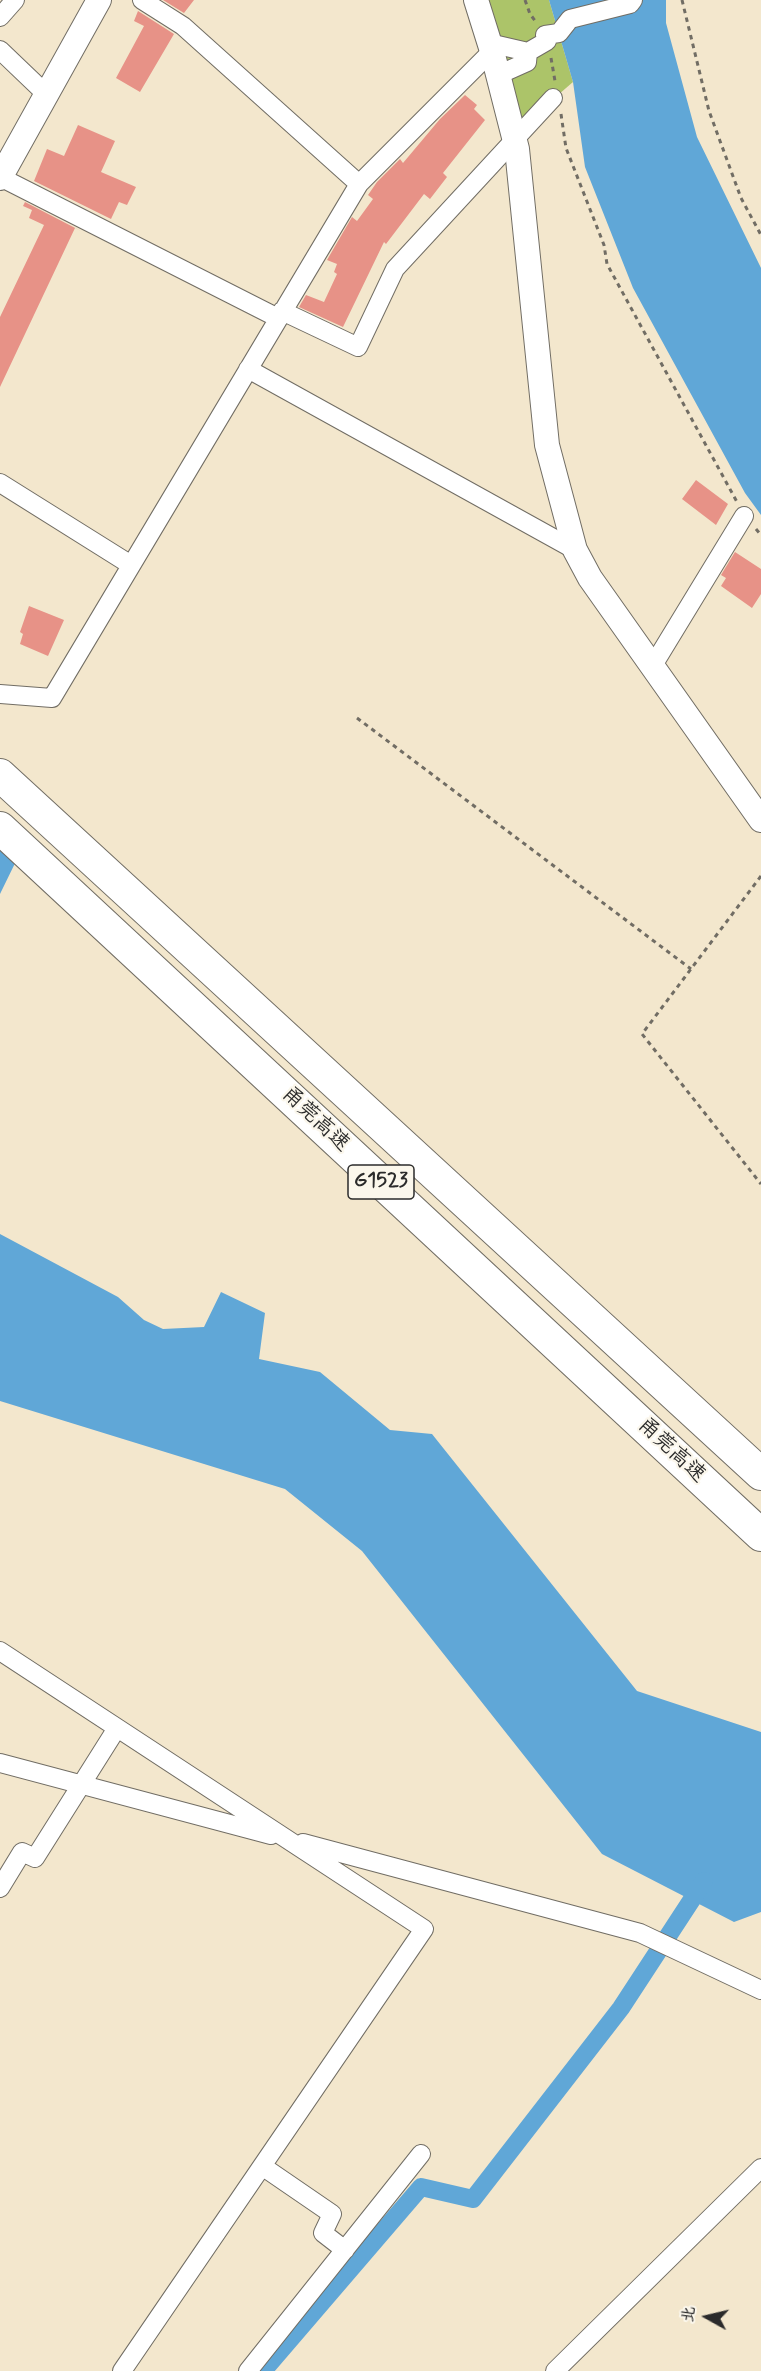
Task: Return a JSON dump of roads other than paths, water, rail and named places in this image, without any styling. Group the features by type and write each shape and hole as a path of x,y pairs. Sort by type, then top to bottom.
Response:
{"highway":[{"name":"甬莞高速","path":"0,775 761,1473"},
{"name":"甬莞高速","path":"0,828 761,1535"}],"street":[{"path":"0,17 15,0"},
{"path":"99,0 1,174 280,315 358,347 395,269 556,94"},
{"path":"142,0 183,26 359,184"},
{"path":"476,0 515,141 547,445 575,550 590,578 761,820"},
{"path":"490,47 528,52 570,19 630,4 633,0"},
{"path":"0,694 52,698 359,184 490,47"},
{"path":"0,50 46,94"},
{"path":"498,75 527,62 528,52"},
{"path":"248,369 575,550"},
{"path":"0,483 131,565"},
{"path":"652,667 744,516"},
{"path":"0,1651 424,1929 122,2371"},
{"path":"0,1888 22,1852 35,1858 117,1728"},
{"path":"0,1763 640,1933 761,1990"},
{"path":"248,2371 421,2154"},
{"path":"262,2166 332,2214 323,2233 345,2250"},
{"path":"555,2371 761,2168"}],"water":[{"path":"549,0 666,0 666,23 697,137 761,268 761,515 745,493 633,288 585,167 573,82"},
{"path":"0,837 20,853 0,894"},
{"path":"0,1234 118,1297 144,1320 163,1329 204,1327 221,1292 265,1313 259,1359 320,1372 390,1430 432,1434 637,1691 761,1732 761,1912 734,1922 602,1854 362,1551 285,1489 0,1401"}],"waterway":[{"path":"263,2371 421,2187 473,2199 621,2008 704,1881"}]}
